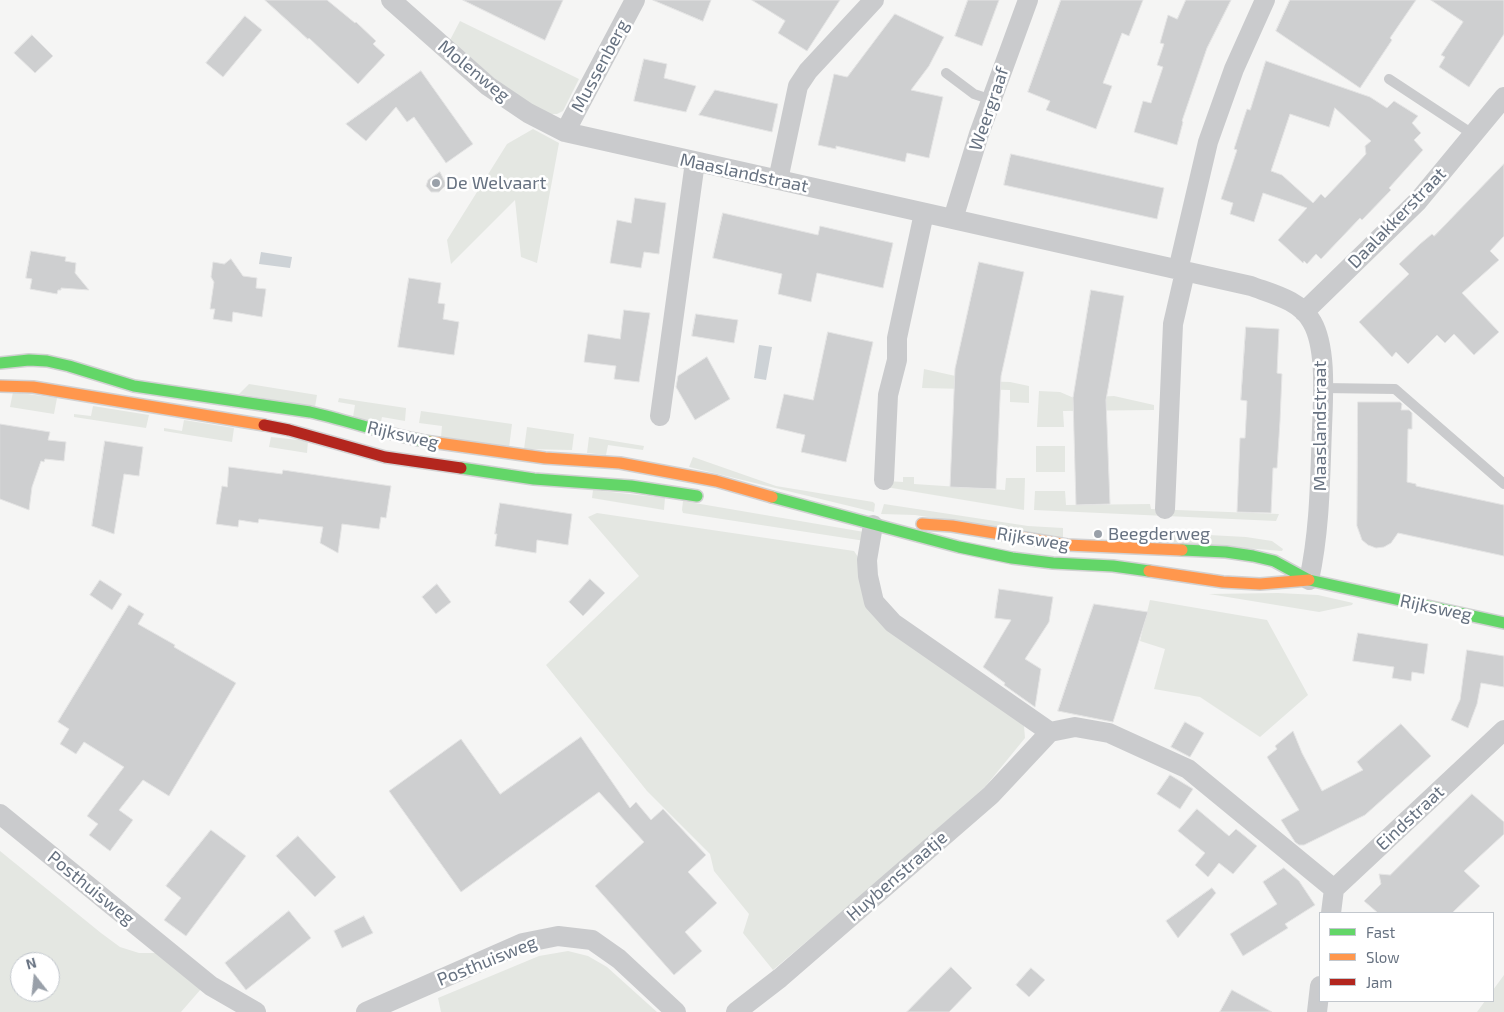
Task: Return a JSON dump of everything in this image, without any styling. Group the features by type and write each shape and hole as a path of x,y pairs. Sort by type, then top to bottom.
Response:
{"main road":[{"name":"Rijksweg","path":"0,363 22,360 47,361 70,366 119,383 310,412 396,436 545,458 620,463 716,481 873,525 959,547 1012,558 1053,563 1120,566 1223,582 1260,584 1309,580"},
{"name":"Rijksweg","path":"0,386 33,387 275,427 300,432 363,452 404,460 534,479 630,486 705,498"},
{"name":"Rijksweg","path":"770,508 808,508"},
{"name":"Rijksweg","path":"873,525 923,524 952,526 1067,545 1226,552 1274,561 1309,580 1504,623"}],"street":[{"name":"Molenweg","path":"391,0 488,86 528,113 565,132"},
{"name":"Mussenberg","path":"565,132 635,0"},
{"path":"778,180 798,86 808,71 874,0"},
{"name":"Weergraaf","path":"953,219 992,100 1028,0"},
{"path":"1165,509 1173,324 1181,271 1208,142 1234,69 1264,0"},
{"name":"Daalakkerstraat","path":"1304,312 1418,201 1474,135 1504,96"},
{"name":"Maaslandstraat","path":"565,132 1251,286 1288,300 1304,312 1312,322 1321,357 1323,388 1321,468 1316,542 1309,580"},
{"path":"660,416 695,162"},
{"path":"884,480 888,395 897,360 897,338 924,213"},
{"path":"873,525 867,560 868,576 874,602 892,623 1050,732 1075,727 1109,733 1188,769 1334,889 1330,912"},
{"name":"Eindstraat","path":"1334,889 1504,730"},
{"name":"Huybenstraatje","path":"736,1012 780,978 991,795 1050,732"},
{"name":"Posthuisweg","path":"0,814 210,986 256,1012"},
{"name":"Posthuisweg","path":"366,1012 523,942 558,936 592,940 619,959 676,1012"},
{"path":"1317,1012 1319,995"}],"lane":[{"path":"946,72 974,94 992,100"},
{"path":"1389,79 1474,135"},
{"path":"1323,388 1395,389 1504,484"}],"shaded area":[{"path":"460,21 579,79 563,111 557,114 549,114 501,88 449,42"},
{"path":"533,129 559,143 537,263 521,257 515,200 451,264 447,240 507,144"},
{"path":"261,252 292,257 290,268 259,264"},
{"path":"759,345 772,347 766,380 754,378"},
{"path":"924,369 978,381 1010,382 1029,386 1029,403 1010,402 1010,390 922,388"},
{"path":"249,384 317,395 315,407 239,394"},
{"path":"1039,391 1060,392 1074,398 1114,396 1154,405 1154,410 1063,411 1064,427 1037,427"},
{"path":"13,392 57,398 54,414 10,407"},
{"path":"339,398 406,408 405,421 382,417 380,426 353,417 355,405 338,402"},
{"path":"93,406 149,415 146,428 74,417 74,414 91,416"},
{"path":"421,411 512,424 509,448 441,437 442,426 419,423"},
{"path":"184,420 234,428 232,442 164,431 164,428 182,431"},
{"path":"527,427 574,434 572,450 524,449"},
{"path":"271,437 308,441 307,453 269,447"},
{"path":"589,437 644,446 643,450 608,445 606,455 587,453"},
{"path":"1036,446 1065,446 1065,472 1036,472"},
{"path":"693,457 776,486 873,502 875,504 874,512 689,467"},
{"path":"903,477 914,477 914,484 1005,490 1006,478 1025,478 1024,510 886,487 886,481 903,482"},
{"path":"593,490 665,498 664,510 592,498"},
{"path":"1035,491 1065,491 1066,505 1150,504 1151,509 1279,514 1276,521 1034,510"},
{"path":"683,501 870,533 865,541 683,513"},
{"path":"884,504 1028,526 1063,528 1063,538 915,515 881,514"},
{"path":"597,513 854,551 860,560 865,587 1024,726 1025,738 985,787 773,970 743,933 749,914 714,871 710,854 647,791 546,665 639,576 588,517"},
{"path":"1171,533 1246,537 1272,541 1283,549 1282,551 1170,542"},
{"path":"1278,593 1318,595 1353,603 1352,605 1319,612 1209,594"},
{"path":"1150,600 1267,620 1308,695 1260,737 1200,697 1154,689 1165,649 1140,641"},
{"path":"0,851 120,947 139,953 157,953 201,989 181,1012 0,1012"},
{"path":"568,951 588,956 607,967 657,1012 441,1012 438,998 539,956"},
{"path":"1504,975 1504,1012 1477,1012 1484,1002 1494,1002 1494,989"}],"building":[{"path":"265,0 327,0 356,22 376,41 373,44 385,55 358,84"},
{"path":"463,0 563,0 545,40"},
{"path":"653,0 711,0 703,21"},
{"path":"752,0 840,0 807,51 778,33 785,21"},
{"path":"968,0 999,0 982,46 955,36"},
{"path":"1061,0 1143,0 1129,36 1122,33 1103,83 1112,86 1096,129 1046,110 1050,101 1028,92"},
{"path":"1186,0 1231,0 1207,48 1182,121 1177,145 1134,132 1143,101 1151,103 1163,67 1157,65 1164,44 1160,43 1168,15 1177,19"},
{"path":"1290,0 1416,0 1390,38 1392,40 1360,88 1276,31"},
{"path":"1431,0 1504,0 1504,34 1469,87 1439,67 1445,57 1441,55 1463,22"},
{"path":"895,14 944,37 929,66 911,90 943,97 929,158 907,153 905,162 836,146 836,149 818,145 834,74 847,77"},
{"path":"245,16 262,30 223,77 206,63"},
{"path":"32,35 53,56 35,73 14,53"},
{"path":"644,59 667,64 664,78 696,86 686,112 634,101"},
{"path":"1266,61 1370,97 1387,108 1394,101 1418,116 1412,123 1421,133 1414,140 1423,150 1389,188 1391,190 1362,220 1360,218 1321,259 1316,254 1307,264 1304,261 1303,263 1278,240 1307,208 1263,193 1254,222 1230,214 1233,203 1221,199 1237,150 1234,149 1243,121 1247,109 1250,110","holes":["1335,108 1371,141 1365,146 1366,154 1346,176 1325,198 1321,194 1313,203 1282,175 1271,171 1290,114 1329,127"]},
{"path":"421,71 473,144 446,163 414,117 407,122 396,107 366,141 346,124"},
{"path":"715,90 778,104 772,132 699,115"},
{"path":"1011,154 1164,188 1157,219 1004,185"},
{"path":"1504,164 1504,236 1490,251 1499,260 1462,293 1499,332 1474,355 1454,334 1445,343 1437,335 1408,364 1396,352 1392,357 1359,322 1409,274 1399,264 1432,234 1434,236"},
{"name":"De Welvaart","path":"440,172 445,186 439,192 431,192 426,186 428,180"},
{"path":"635,198 666,203 659,254 644,252 641,268 610,263 617,220 631,223"},
{"path":"723,213 818,235 820,226 893,243 883,288 817,273 811,302 778,294 782,274 713,258"},
{"path":"31,251 66,257 65,261 76,263 75,273 89,290 61,288 57,294 30,289 32,279 26,278"},
{"path":"231,259 243,276 257,278 256,288 266,289 262,317 233,312 232,322 213,319 215,309 210,309 214,282 211,277 213,262 224,264"},
{"path":"979,262 1024,272 1001,376 996,489 950,487 955,369"},
{"path":"409,278 441,283 438,303 445,304 443,319 459,322 454,355 398,347"},
{"path":"1091,290 1124,296 1106,400 1110,504 1076,505 1073,398"},
{"path":"624,310 650,313 639,382 614,379 616,366 584,362 588,334 620,339"},
{"path":"696,314 738,320 734,343 692,336"},
{"path":"1246,327 1279,329 1277,373 1282,374 1280,421 1277,468 1273,468 1271,513 1237,512 1240,438 1245,438 1247,401 1241,400"},
{"path":"828,332 873,342 846,462 801,452 805,435 776,428 784,394 813,400"},
{"path":"707,357 730,399 695,420 676,387 678,376"},
{"path":"1358,402 1400,402 1402,404 1401,410 1409,410 1412,413 1412,429 1408,429 1407,482 1416,484 1416,486 1504,505 1504,556 1398,533 1391,543 1384,547 1376,548 1362,540 1357,526"},
{"path":"0,424 50,432 48,440 66,442 64,461 45,459 44,462 41,461 32,487 29,510 0,499"},
{"path":"105,441 143,447 139,476 124,474 114,534 92,526"},
{"path":"229,467 282,474 283,470 391,486 386,518 381,517 379,529 342,524 338,553 320,543 323,527 259,519 258,523 239,520 238,527 216,524 222,486 227,487"},
{"path":"500,503 572,514 568,545 537,540 536,553 495,546"},
{"path":"590,579 605,593 583,616 569,602"},
{"path":"100,580 122,594 112,610 90,595"},
{"path":"437,584 451,602 436,614 422,597"},
{"path":"999,589 1053,597 1049,622 1025,659 1041,669 1035,707 983,667 1011,620 995,618"},
{"path":"1094,604 1148,612 1113,722 1058,711"},
{"path":"129,605 144,614 138,624 236,683 169,796 143,780 119,810 133,820 110,851 89,835 98,824 87,816 124,767 84,742 76,754 60,744 69,729 58,722"},
{"path":"1358,633 1428,644 1424,674 1412,672 1411,681 1392,678 1394,667 1353,661"},
{"path":"1467,650 1504,656 1504,687 1481,683 1477,704 1468,728 1451,720 1460,700"},
{"path":"1185,722 1204,733 1190,757 1171,747"},
{"path":"1401,724 1431,756 1365,815 1304,845 1299,845 1295,842 1281,820 1299,810 1267,757 1277,749 1275,746 1293,731 1322,791 1363,770 1357,762"},
{"path":"581,737 630,808 636,802 651,820 663,809 706,855 688,872 717,903 685,932 702,951 674,975 595,886 644,842 599,792 461,892 389,791 461,739 500,794"},
{"path":"1170,775 1193,789 1180,809 1157,794"},
{"path":"1472,794 1504,822 1504,834 1464,871 1480,886 1453,912 1377,912 1364,901 1381,884 1379,874 1390,875"},
{"path":"1197,809 1229,836 1236,829 1257,846 1233,874 1219,863 1208,877 1195,865 1205,853 1178,831"},
{"path":"211,830 246,856 186,936 164,920 181,898 166,886"},
{"path":"298,836 336,877 315,897 276,856"},
{"path":"1284,868 1299,881 1315,905 1285,924 1288,928 1243,956 1230,934 1277,904 1263,882"},
{"path":"1212,888 1216,893 1178,938 1166,921"},
{"path":"289,911 311,938 246,990 225,963"},
{"path":"364,916 373,933 342,948 334,931"},
{"path":"951,967 972,988 949,1012 907,1012"},
{"path":"1031,968 1045,980 1029,997 1016,985"},
{"path":"1232,990 1272,1012 1220,1012"}],"traffic: fast":[{"path":"0,363 29,360 47,361 134,386 310,412 400,436 431,442"},
{"path":"461,468 534,479 631,486 697,496"},
{"path":"772,497 959,547 1012,558 1053,563 1113,566 1149,571"},
{"path":"1182,550 1226,552 1253,556 1274,561 1309,580 1504,623"}],"traffic: slow":[{"path":"0,386 33,387 264,425"},
{"path":"431,442 545,458 620,463 716,481 772,497"},
{"path":"922,524 952,526 1067,545 1182,550"},
{"path":"1149,571 1223,582 1260,584 1309,580"}],"traffic: jam":[{"path":"264,425 289,430 385,457 461,468"}],"place":[{"name":"De Welvaart","path":"436,183"},
{"name":"Beegderweg","path":"1098,534"}]}
